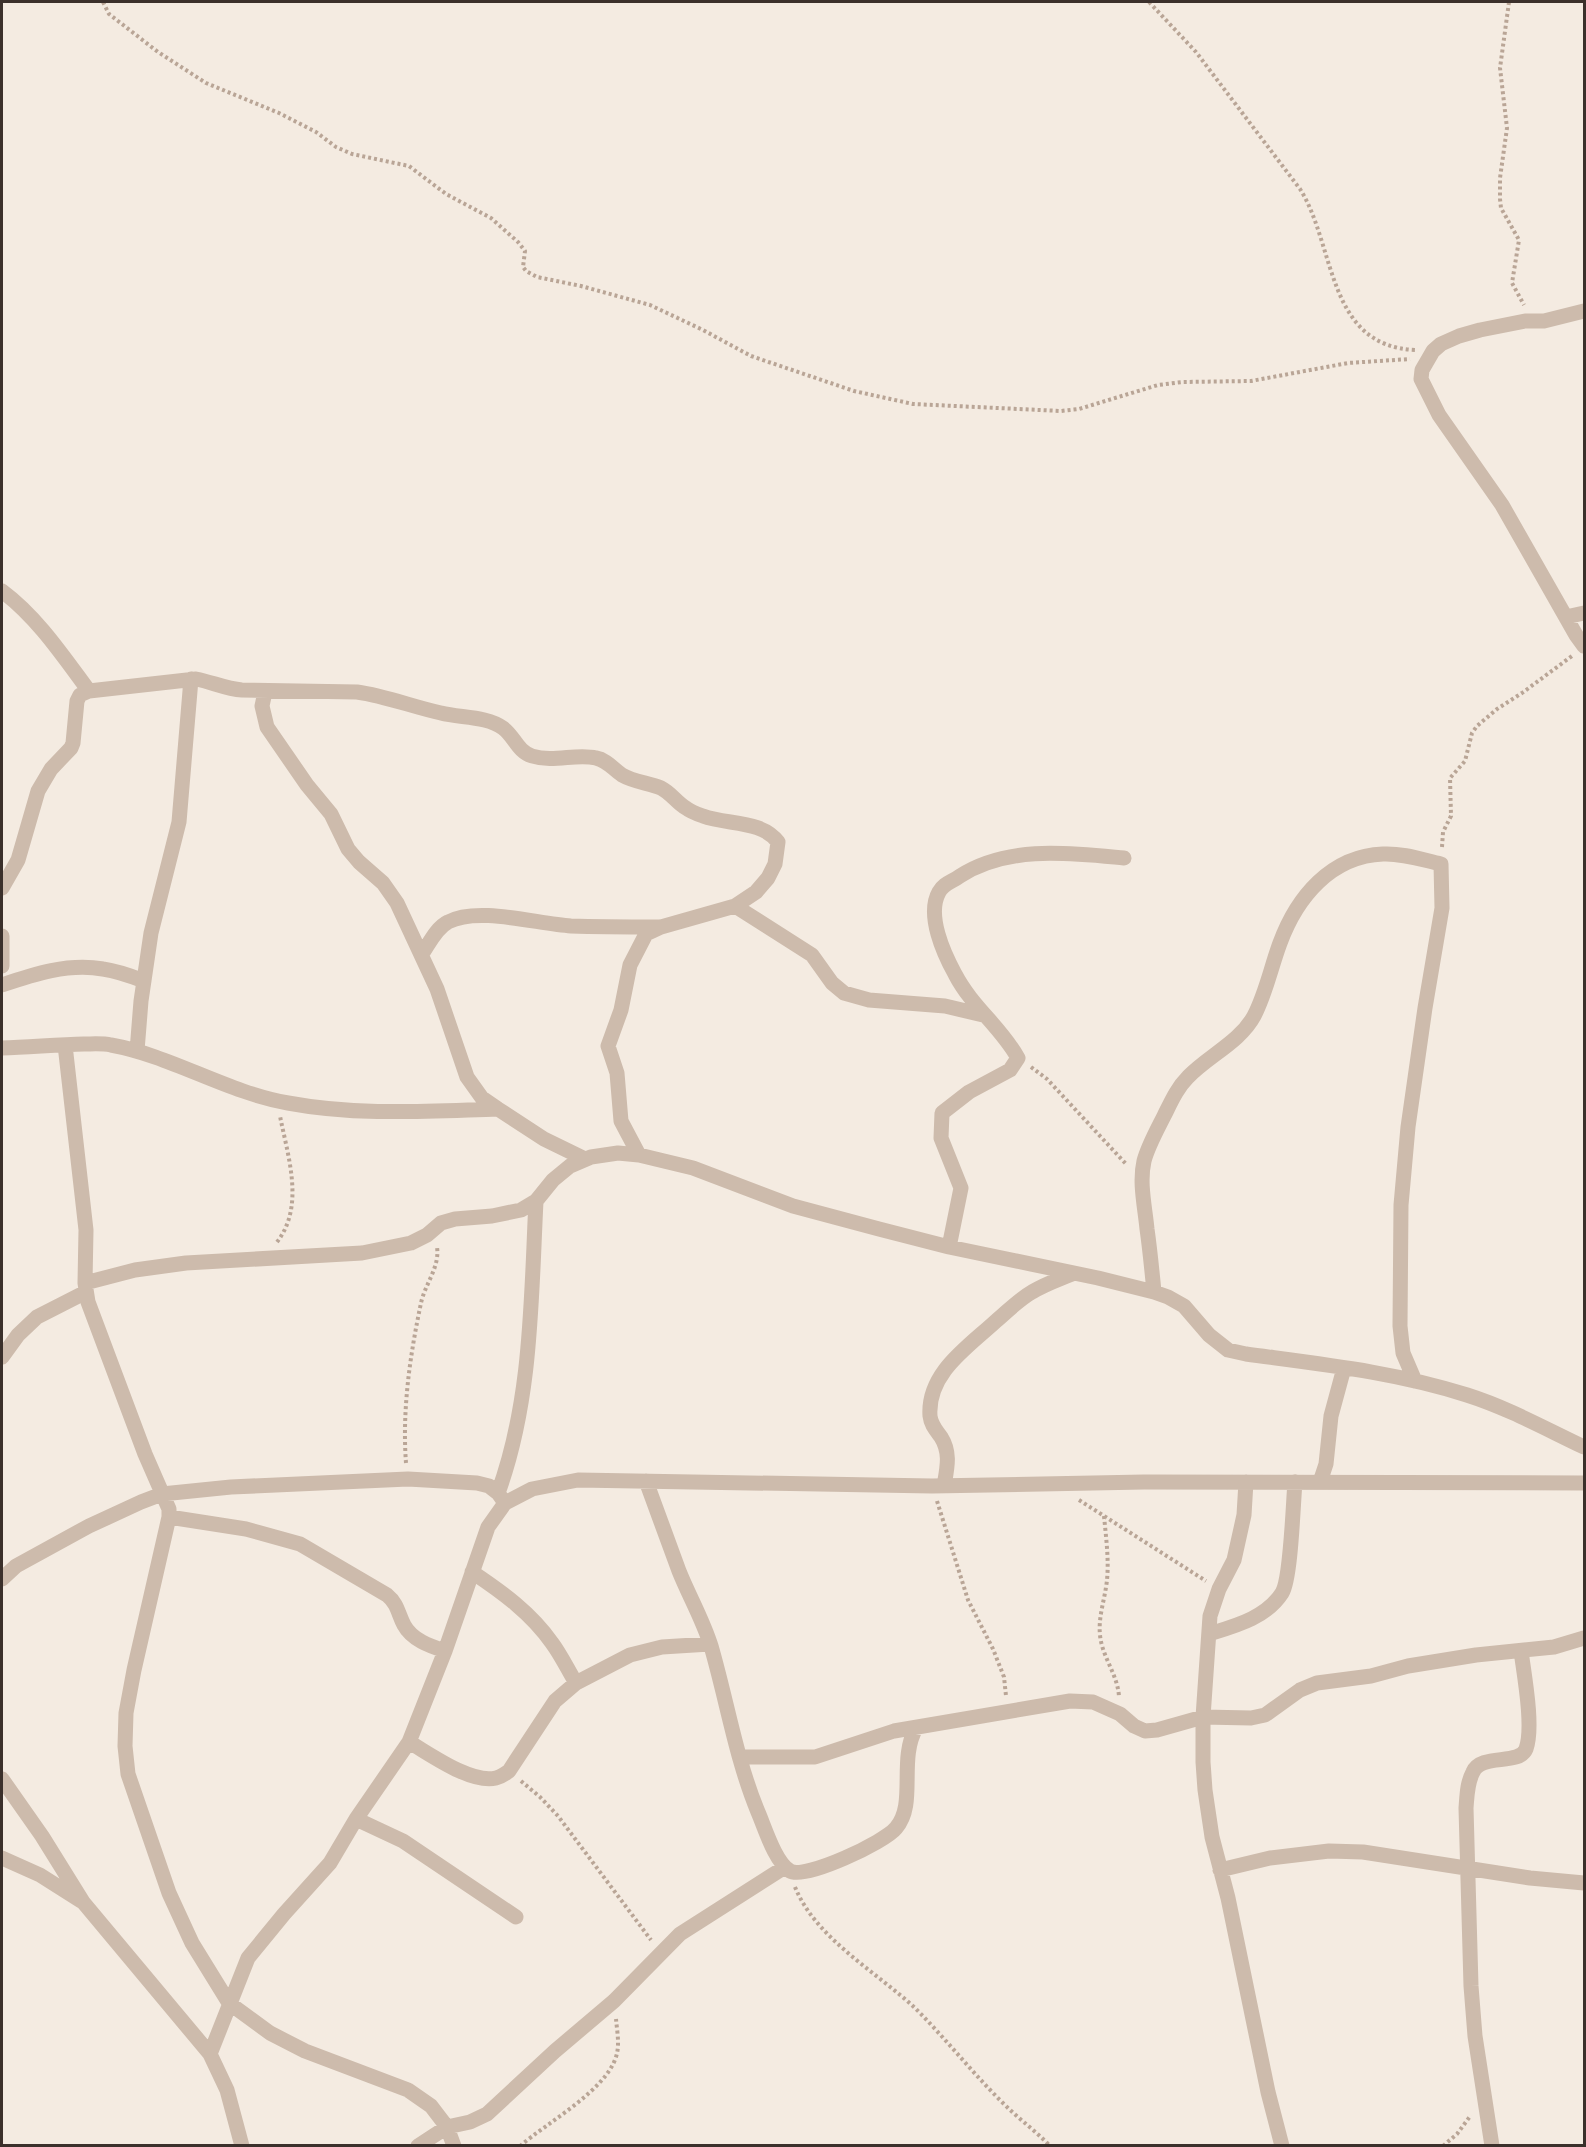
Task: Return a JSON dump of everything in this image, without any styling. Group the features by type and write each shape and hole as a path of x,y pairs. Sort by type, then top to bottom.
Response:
{"street":[{"path":"1584,311 1544,321 1525,321 1459,336 1441,344 1431,354 1422,370 1421,378 1439,416 1502,504 1584,646"},
{"path":"2,591 49,637 89,691"},
{"path":"1566,617 1584,613"},
{"path":"137,1051 151,933 179,822 191,679"},
{"path":"2,888 18,860 38,791 51,769 71,748 77,701 80,695 89,691 191,679 208,681 229,689 265,692 375,694 441,713 481,720 504,728 517,746 525,753 535,757 596,758 608,763 625,777 662,789 686,809 715,819 759,827 772,834 778,842 775,864 768,878 756,892 735,906 661,927 646,934 630,965 621,1010 608,1046 617,1073 621,1121 639,1155"},
{"path":"265,692 262,706 267,727 307,785 331,814 348,849 389,891 422,954 449,1020 467,1077 482,1098 544,1139 585,1159"},
{"path":"949,1247 961,1188 941,1138 942,1113 969,1092 1010,1070 1018,1058 1003,1034 983,1015 964,991 953,972 935,925 938,894 945,884 985,862 1072,852 1124,858"},
{"path":"1155,1293 1142,1182 1144,1161 1174,1095 1190,1075 1245,1029 1253,1018 1293,914 1311,888 1348,861 1386,854 1442,864 1442,908 1408,1127 1401,1205 1400,1326 1403,1353 1415,1381"},
{"path":"735,906 812,954 832,983 844,993 869,1000 954,1007 983,1015"},
{"path":"422,954 446,923 464,916 497,916 571,926 661,927"},
{"path":"2,936 2,966"},
{"path":"2,985 39,972 74,968 105,969 144,981"},
{"path":"2,1048 109,1044 137,1051 234,1089 277,1100 329,1108 425,1112 498,1109"},
{"path":"65,1045 86,1230 88,1302 112,1369 169,1509 169,1518 126,1713 125,1746 128,1774 169,1893 192,1943 230,2003 270,2033 304,2051 408,2090 431,2106 447,2127 454,2145"},
{"path":"2,1358 18,1335 37,1317 86,1288 135,1270 186,1263 362,1253 411,1243 434,1230 441,1223 521,1210 536,1201 553,1180 570,1166 585,1159 618,1153 639,1155 693,1168 794,1206 949,1247 1074,1273 1155,1293 1184,1306 1203,1329 1228,1350 1415,1381 1467,1395 1514,1413 1584,1448"},
{"path":"210,2054 248,1959 284,1914 330,1863 356,1819 409,1742 445,1651 488,1527 501,1498 524,1391 536,1201"},
{"path":"938,1486 948,1460 947,1449 930,1417 936,1385 943,1373 958,1354 1013,1305 1031,1292 1074,1273"},
{"path":"1320,1482 1326,1464 1331,1416 1344,1368"},
{"path":"2,1579 16,1566 89,1526 162,1494 231,1487 408,1479 477,1483 489,1486 501,1498"},
{"path":"501,1498 578,1480 938,1486 1246,1482 1584,1483"},
{"path":"646,1481 710,1644 755,1804 777,1856 788,1870 799,1874 816,1869 860,1851 895,1831 903,1819 906,1807 908,1748 916,1728"},
{"path":"1246,1482 1244,1515 1234,1560 1219,1589 1210,1616 1202,1740 1208,1819 1228,1898 1268,2092 1282,2145"},
{"path":"1209,1634 1244,1623 1261,1614 1282,1593 1287,1577 1295,1482"},
{"path":"169,1518 246,1529 300,1544 394,1600 403,1624 411,1634 425,1644 445,1651"},
{"path":"472,1572 503,1593 529,1615 552,1643 576,1683"},
{"path":"741,1758 815,1757 894,1731 1070,1701 1093,1702 1120,1714 1134,1726 1145,1731 1157,1730 1203,1717 1251,1718 1265,1714 1300,1690 1317,1683 1371,1676 1408,1666 1554,1647 1584,1638"},
{"path":"409,1742 465,1773 482,1778 497,1778 509,1772 555,1701 576,1683 630,1655 662,1647 710,1644"},
{"path":"1492,2145 1475,2036 1471,1986 1466,1808 1468,1786 1473,1769 1482,1764 1515,1757 1526,1749 1529,1710 1521,1651"},
{"path":"2,1779 42,1836 83,1902 210,2054 226,2090 243,2145"},
{"path":"356,1819 403,1841 516,1917"},
{"path":"1220,1870 1270,1858 1329,1851 1363,1852 1530,1878 1584,1883"},
{"path":"2,1858 40,1875 83,1902"},
{"path":"418,2145 447,2127 470,2122 487,2114 555,2051 614,2001 680,1934 788,1870"}],"path":[{"path":"103,2 109,14 158,52 206,83 279,113 352,154 409,166 446,194 491,219 505,230 525,251 523,267 537,277 650,305 751,356 854,391 913,404 1060,411 1078,409 1158,385 1182,382 1251,381 1348,363 1431,354"},
{"path":"1149,2 1203,61 1300,189 1310,205 1338,293 1351,317 1370,335 1397,349 1431,354"},
{"path":"1509,2 1500,68 1507,128 1500,178 1500,199 1501,208 1518,240 1512,277 1514,288 1524,306 1535,309 1544,321"},
{"path":"1442,864 1443,832 1451,816 1450,778 1465,761 1472,733 1497,709 1539,681 1584,646"},
{"path":"1018,1058 1047,1079 1105,1139 1142,1182"},
{"path":"264,1259 282,1236 292,1213 294,1196 290,1162 277,1100"},
{"path":"408,1479 405,1424 409,1376 421,1300 437,1262 438,1251 434,1230"},
{"path":"1053,1483 1219,1589"},
{"path":"938,1486 968,1600 993,1649 1004,1677 1008,1712"},
{"path":"1104,1516 1108,1553 1100,1634 1102,1652 1119,1689 1120,1714"},
{"path":"509,1772 540,1797 558,1816 661,1953"},
{"path":"788,1870 803,1904 818,1922 854,1958 918,2011 1007,2108 1050,2145"},
{"path":"520,2145 582,2098 612,2067 618,2043 614,2001"},
{"path":"1443,2145 1456,2134 1483,2094"}]}
